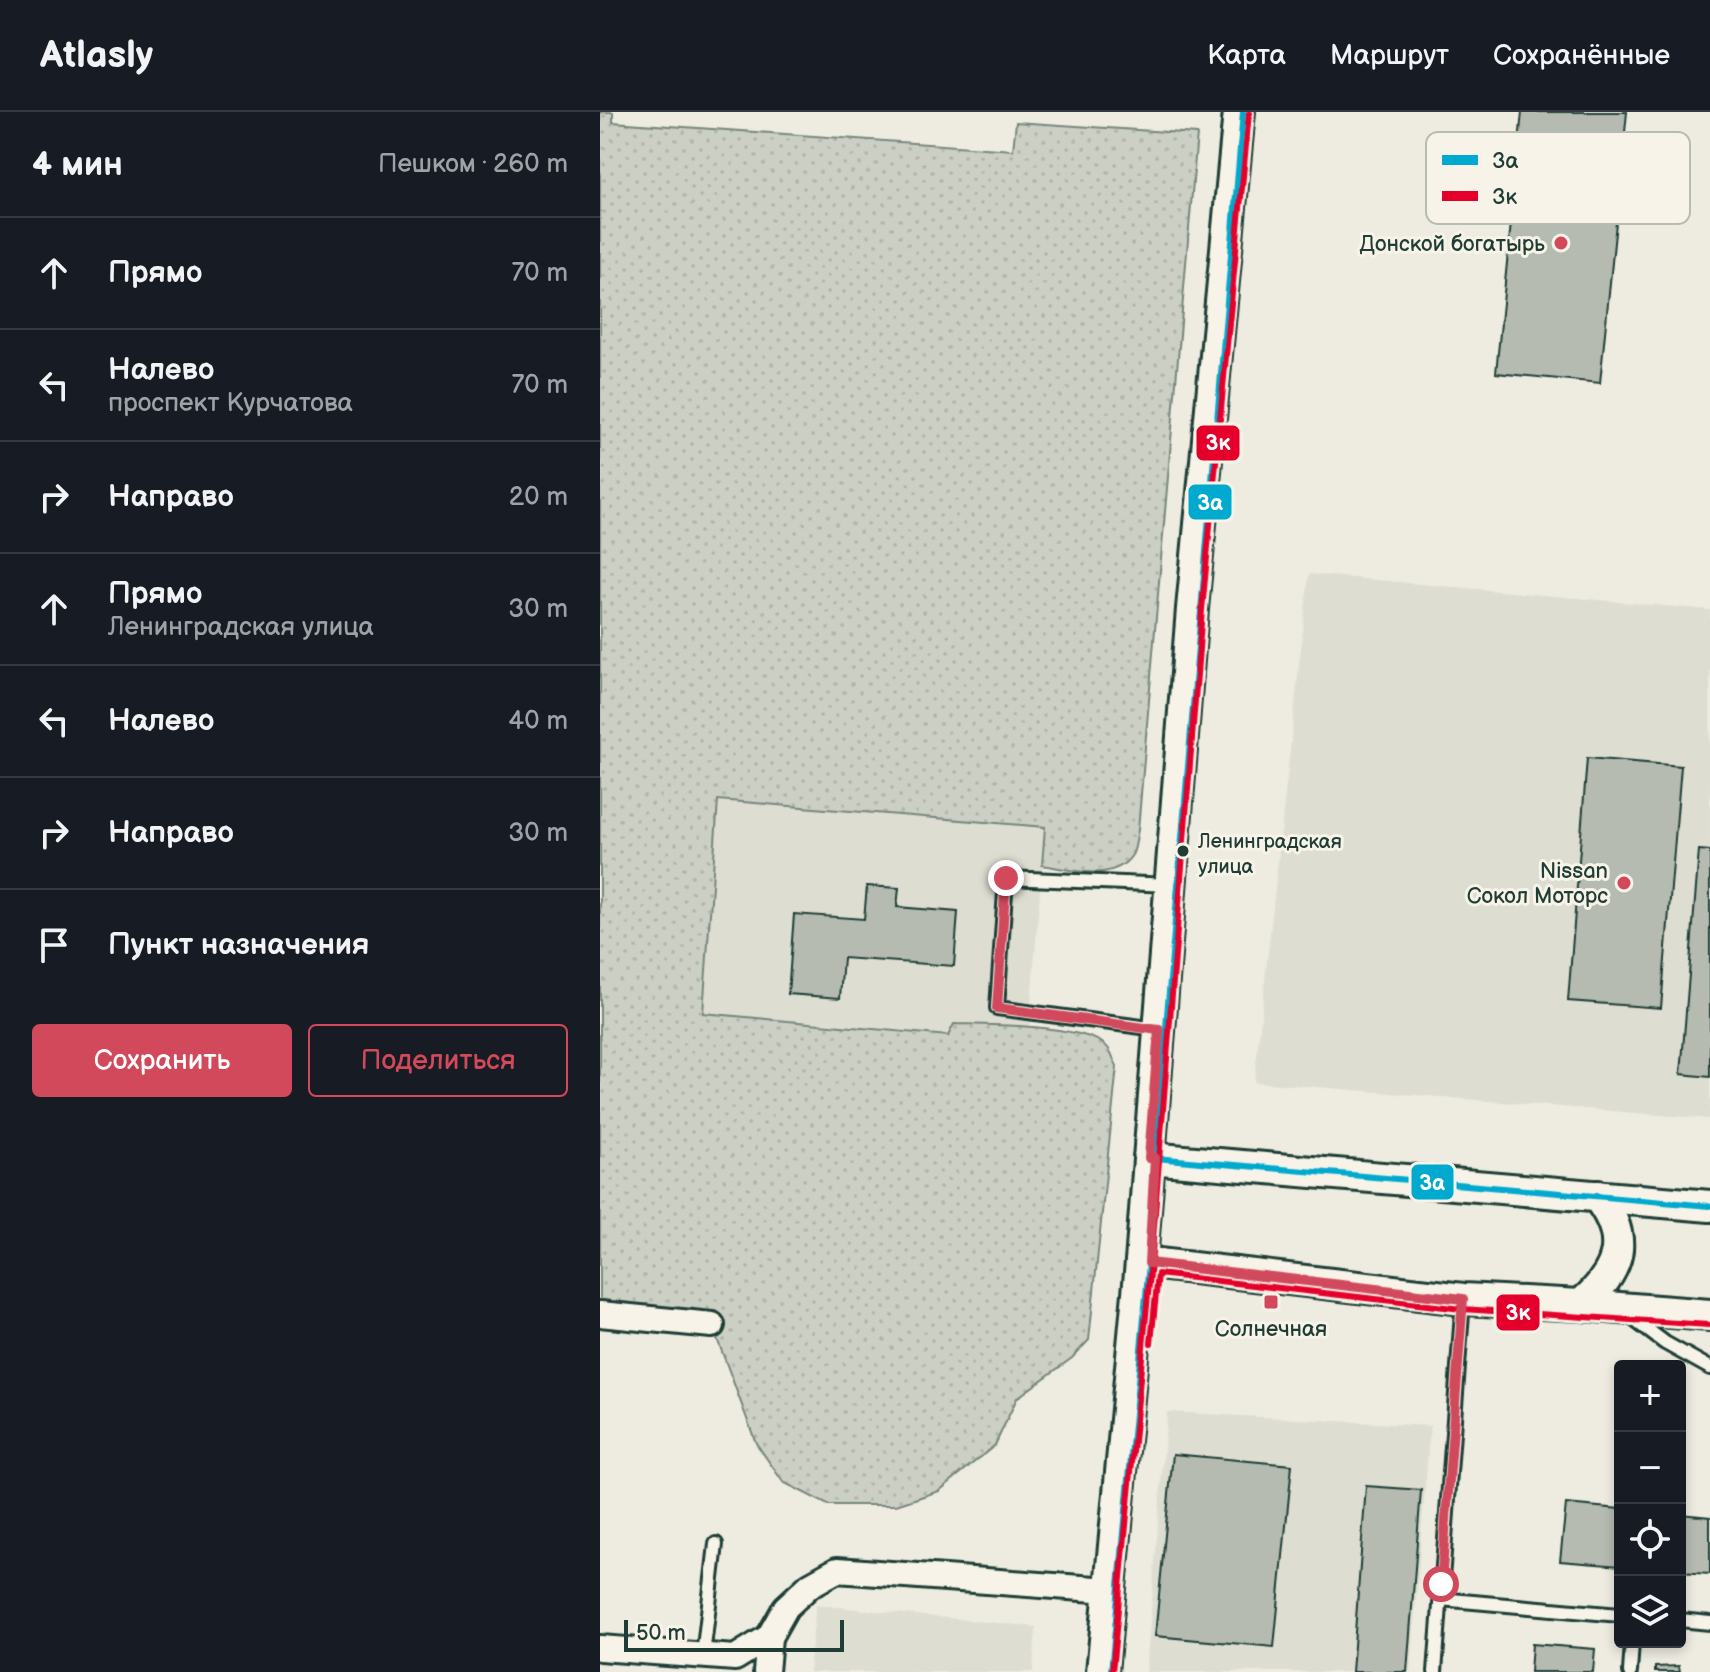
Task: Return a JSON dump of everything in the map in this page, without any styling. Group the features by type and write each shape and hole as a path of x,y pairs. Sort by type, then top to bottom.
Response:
{"street":[{"path":"1111,1672 1145,1262 1159,1030 1192,609 1241,112"},
{"path":"1152,1158 1241,112"},
{"path":"1152,1158 1710,1206"},
{"path":"1581,1305 1600,1289 1611,1272 1618,1252 1614,1222 1597,1196"},
{"path":"1145,1262 1463,1299 1710,1315"},
{"path":"1102,1672 1145,1262"},
{"path":"600,1314 712,1325"},
{"path":"766,1672 769,1637 786,1607 810,1585 837,1570 1109,1590"},
{"path":"600,1648 735,1658 769,1637"}],"lane":[{"path":"1159,1030 997,1008 1006,878 1170,885"},
{"path":"1435,1672 1463,1299"},
{"path":"1619,1308 1665,1343 1710,1368"},
{"path":"703,1656 716,1544"},
{"path":"1440,1599 1614,1614"},
{"path":"1686,1621 1710,1623"},
{"path":"1630,1672 1632,1648"}],"shaded area":[{"path":"600,112 613,112 613,122 1013,150 1016,122 1197,134 1138,830 1132,855 1114,869 1078,871 1042,865 1045,827 718,800 703,1013 948,1036 954,1024 1059,1030 1097,1040 1108,1048 1117,1066 1089,1340 1072,1358 1017,1398 995,1445 939,1491 896,1505 828,1505 783,1482 756,1443 712,1325 600,1304"},
{"path":"1309,574 1710,610 1710,1119 1254,1082"},
{"path":"718,799 1045,827 1029,1028 954,1024 948,1036 702,1013"},
{"path":"1167,1412 1430,1426 1410,1672 1146,1672"},
{"path":"816,1605 1036,1627 1033,1672 809,1672"}],"building":[{"name":"Донской богатырь","path":"1522,112 1627,112 1625,132 1520,132"},
{"name":"Донской богатырь","path":"1511,224 1616,224 1600,383 1496,373"},
{"name":"Nissan Сокол Моторс","path":"1587,758 1681,766 1661,1008 1568,1001"},
{"path":"1699,850 1710,851 1710,1077 1681,1074"},
{"path":"867,886 899,888 897,907 958,912 954,966 843,958 840,998 788,994 794,914 864,919"},
{"path":"1173,1454 1292,1465 1274,1647 1155,1636"},
{"path":"1366,1486 1421,1490 1407,1672 1352,1672"},
{"path":"1566,1504 1614,1508 1614,1566 1560,1561"},
{"path":"1686,1515 1710,1517 1710,1574 1686,1572"},
{"path":"1532,1644 1595,1649 1593,1672 1530,1672"},
{"path":"1679,1666 1680,1672 1655,1672 1655,1667"}],"transit line":[{"name":"3а","path":"1111,1672 1149,1263 1155,1158 1243,112"},
{"name":"3к","path":"1112,1672 1151,1263 1202,610 1249,113"},
{"name":"3а","path":"1155,1158 1710,1206"},
{"name":"3к","path":"1151,1343 1158,1274 1462,1309 1709,1325"}],"place":[{"name":"Донской богатырь","path":"1561,243"},
{"name":"Ленинградская улица","path":"1183,851"},
{"name":"Nissan Сокол Моторс","path":"1624,883"},
{"name":"Солнечная","path":"1271,1302"}],"route":[{"path":"1006,878 997,1008 1159,1030 1149,1158 1155,1158 1149,1263 1463,1299 1441,1584"}]}
